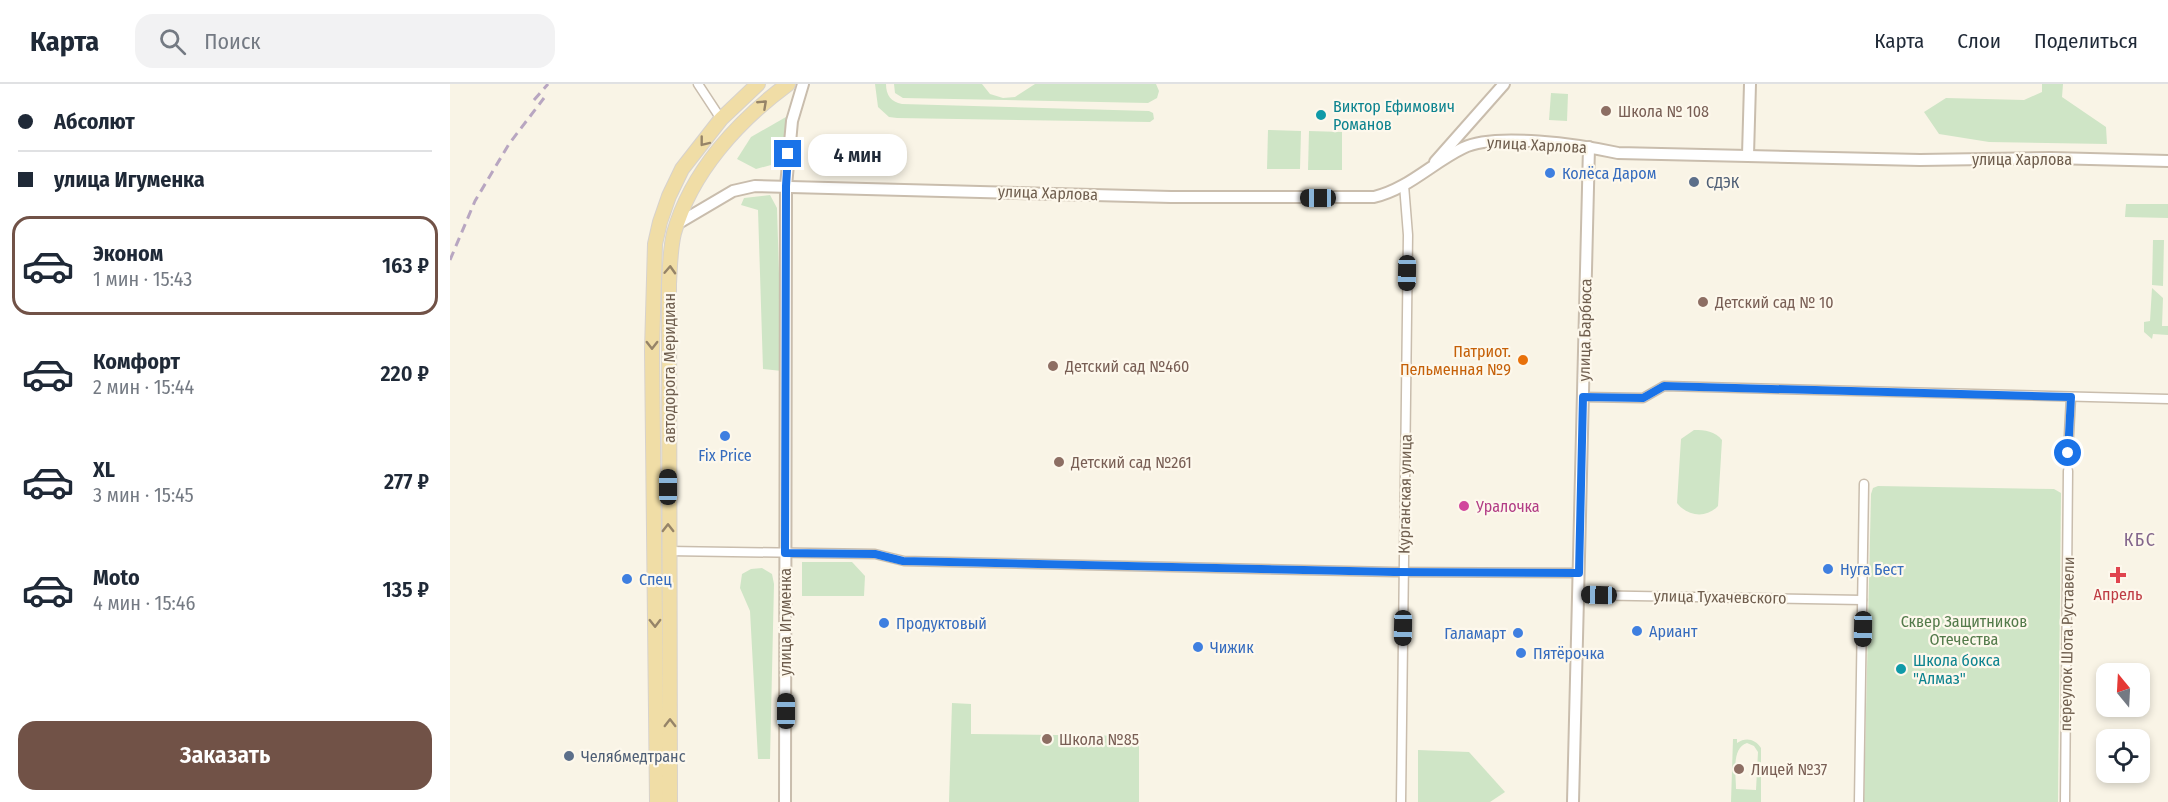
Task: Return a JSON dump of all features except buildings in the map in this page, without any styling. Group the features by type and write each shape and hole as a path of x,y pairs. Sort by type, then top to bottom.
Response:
{"main road":[{"name":"автодорога Меридиан","path":"657,802 652,350 655,244 669,195 682,169 721,119 758,84"},
{"name":"автодорога Меридиан","path":"670,802 668,551 671,256 677,224 706,166 734,132 769,98 788,84"}],"street":[{"path":"698,84 721,119"},
{"name":"улица Игуменка","path":"785,802 786,186 792,121 803,84"},
{"path":"1426,172 1504,84"},
{"path":"1748,155 1750,84"},
{"path":"1472,119 1472,129 1478,142"},
{"name":"улица Харлова","path":"677,224 733,191 755,186 1359,198 1388,194 1461,149 1478,142 1498,140 1589,147 1618,153 1920,160 2051,158 2168,161"},
{"name":"улица Барбюса","path":"1573,802 1589,147"},
{"name":"Курганская улица","path":"1401,802 1408,235 1404,185"},
{"path":"1583,397 1643,398 1664,386 2168,399"},
{"path":"2068,453 2071,397"},
{"name":"переулок Шота Руставели","path":"2065,802 2068,471"},
{"path":"1859,802 1864,484"},
{"path":"668,551 875,554 913,561 1403,572 1579,573"},
{"name":"улица Тухачевского","path":"1578,595 1862,600"}],"green space":[{"path":"875,84 886,84 890,97 902,104 1149,111 1153,113 1154,119 1150,122 889,117 878,107"},
{"path":"894,84 982,84 990,94 1003,98 1015,97 1035,84 1156,84 1159,91 1157,98 1148,103 903,98 895,93"},
{"path":"2042,84 2063,84 2062,97 2106,127 2107,144 1989,142 1939,134 1924,112 1946,98 2024,100 2042,92"},
{"path":"1551,93 1568,94 1567,121 1549,120"},
{"path":"786,117 788,124 782,162 756,169 737,159 751,137"},
{"path":"1268,130 1301,131 1300,169 1267,169"},
{"path":"1309,131 1342,132 1342,170 1308,170"},
{"path":"770,195 777,208 782,371 763,369 758,210 741,205 744,198"},
{"path":"2126,204 2168,204 2168,218 2125,217"},
{"path":"2153,240 2164,240 2163,286 2152,285"},
{"path":"2152,288 2163,298 2162,326 2168,326 2168,335 2153,334 2152,339 2144,332 2144,322 2150,321"},
{"path":"1694,430 1710,432 1722,440 1718,506 1702,514 1686,511 1677,503 1681,439"},
{"name":"Сквер Защитников Отечества","path":"1878,486 2054,489 2061,493 2058,802 1864,802 1871,494 1873,488"},
{"path":"802,562 852,562 865,576 864,596 802,596"},
{"path":"762,568 772,574 774,584 770,759 758,759 750,611 740,588 742,574 751,569"},
{"path":"952,703 971,704 971,734 1139,736 1139,802 949,802"},
{"path":"1733,739 1737,739 1737,743 1744,740 1753,741 1761,748 1761,802 1731,802","holes":["1747,743 1754,746 1758,752 1756,790 1736,789 1736,756 1742,746"]},
{"path":"1418,750 1469,752 1505,792 1490,802 1418,802"}],"tunnel":[{"path":"2068,453 2068,471"}],"railway":[{"path":"534,100 548,84"},
{"path":"450,260 475,201 509,144 544,98"}],"place":[{"name":"Школа № 108","path":"1606,111"},
{"name":"Виктор Ефимович Романов","path":"1321,115"},
{"name":"Колёса Даром","path":"1550,173"},
{"name":"СДЭК","path":"1694,182"},
{"name":"Детский сад № 10","path":"1703,302"},
{"name":"Патриот. Пельменная №9","path":"1523,360"},
{"name":"Детский сад №460","path":"1053,366"},
{"name":"Fix Price","path":"725,436"},
{"name":"Детский сад №261","path":"1059,462"},
{"name":"Уралочка","path":"1464,506"},
{"name":"Нуга Бест","path":"1828,569"},
{"name":"Апрель","path":"2118,575"},
{"name":"Спец","path":"627,579"},
{"name":"Продуктовый","path":"884,623"},
{"name":"Ариант","path":"1637,631"},
{"name":"Галамарт","path":"1518,633"},
{"name":"Чижик","path":"1198,647"},
{"name":"Пятёрочка","path":"1521,653"},
{"name":"Школа бокса \"Алмаз\"","path":"1901,669"},
{"name":"Школа №85","path":"1047,739"},
{"name":"Челябмедтранс","path":"569,756"},
{"name":"Лицей №37","path":"1739,769"}],"district":[{"name":"КБС","path":"2140,540"}],"route":[{"path":"788,154 785,553 875,554 903,561 1394,572 1579,573 1583,397 1643,398 1664,386 2071,397 2068,453"}]}
